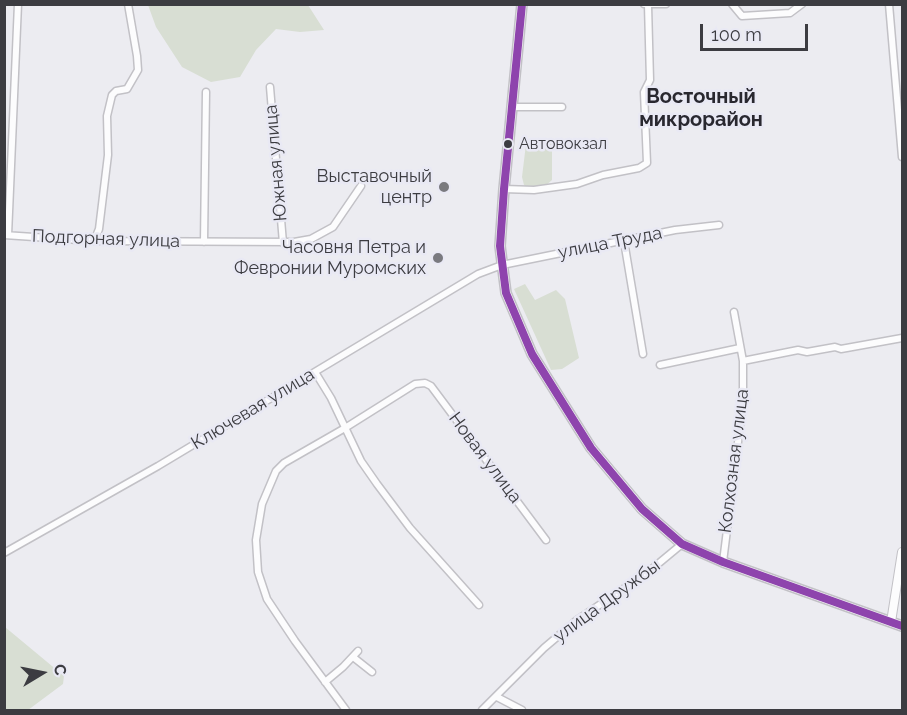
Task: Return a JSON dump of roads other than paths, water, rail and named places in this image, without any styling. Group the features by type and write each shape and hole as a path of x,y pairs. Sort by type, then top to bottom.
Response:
{"main road":[{"path":"522,4 500,246 506,293 532,354 591,448 642,509 682,544 723,562 903,626"}],"street":[{"name":"Подгорная улица","path":"18,4 6,235 94,240 283,243"},
{"path":"94,240 99,229 108,155 106,116 112,95 116,91 127,88 138,70 128,4"},
{"path":"504,189 534,190 577,184 603,175 639,168 647,163 644,92 650,80 646,5 666,4"},
{"path":"732,4 742,16 790,13 802,4"},
{"path":"889,4 903,157"},
{"name":"Южная улица","path":"270,87 283,243 311,239 333,227 361,186"},
{"path":"204,242 206,92"},
{"path":"513,107 562,106"},
{"name":"улица Труда","path":"502,265 675,230 719,225"},
{"path":"624,241 643,354"},
{"name":"Ключевая улица","path":"4,553 158,466 478,274 502,265"},
{"name":"Колхозная улица","path":"723,562 743,402 743,361 734,312"},
{"path":"743,361 798,350 807,352 835,347 841,349 903,338"},
{"path":"660,365 740,348"},
{"path":"315,372 361,461 377,484 410,528 478,605"},
{"name":"Новая улица","path":"345,428 414,384 420,382 431,386 546,540"},
{"path":"345,428 284,463 276,471 262,504 256,540 258,572 267,599 346,711"},
{"name":"улица Дружбы","path":"482,711 544,648 577,620 647,573 682,544"},
{"path":"891,622 903,552"},
{"path":"325,682 358,651"},
{"path":"353,657 372,672"},
{"path":"497,697 522,711"}],"place":[{"name":"Автовокзал","path":"508,144"},
{"name":"Выставочный центр","path":"444,187"},
{"name":"Часовня Петра и Февронии Муромских","path":"438,258"}],"district":[{"name":"Восточный микрорайон","path":"701,108"}]}
